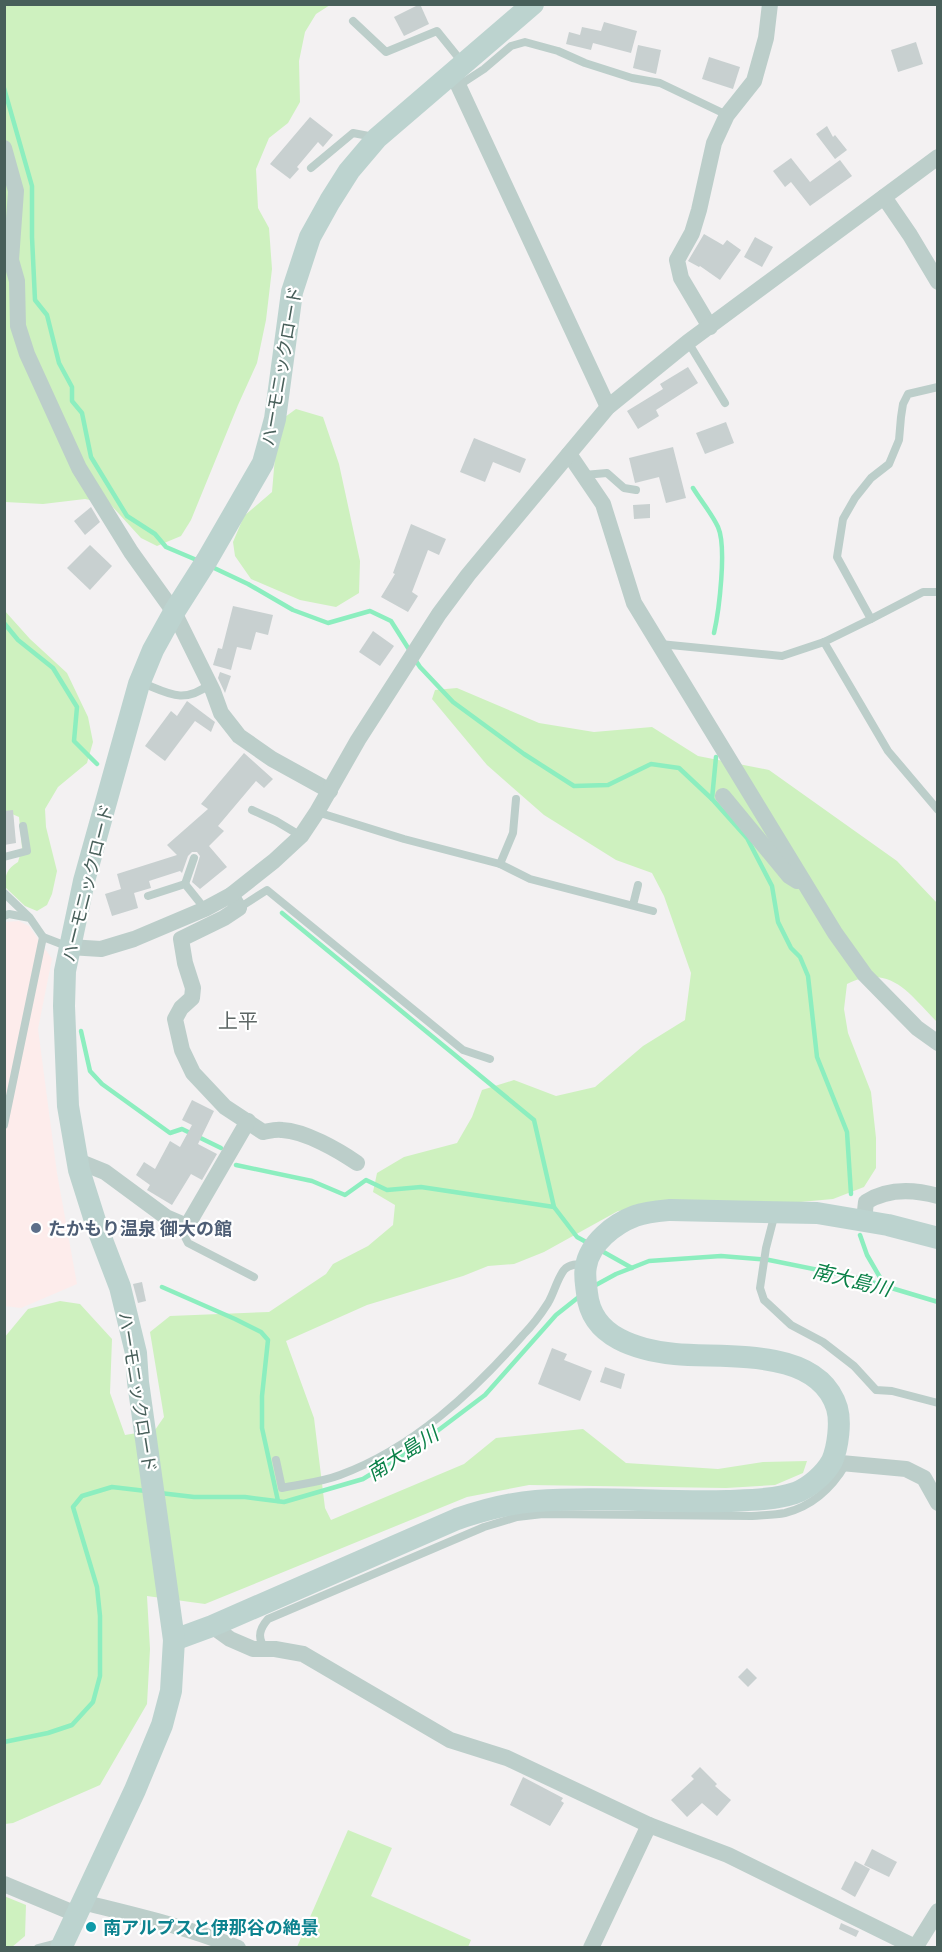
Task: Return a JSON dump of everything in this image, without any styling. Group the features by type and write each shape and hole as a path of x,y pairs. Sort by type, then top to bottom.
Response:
{"street":[{"name":"ハーモニックロード","path":"63,1944 135,1790 162,1725 171,1691 174,1640 138,1382 136,1353 120,1287 97,1227 78,1161 68,1106 65,971 84,881 140,682 153,650 263,463 275,419 292,292 310,237 349,171 377,138 458,75 533,4"},
{"path":"710,327 681,278 677,260 692,233 714,143 727,115 754,81 766,38 770,4"},
{"path":"458,75 608,407"},
{"path":"4,148 16,191 11,260 17,281 18,326 27,354 79,468 131,552 174,612 210,684 221,713 239,736 272,759 330,791"},
{"path":"357,1163 344,1154 302,1134 282,1130 263,1132 225,1107 194,1073 182,1050 175,1019 181,1008 192,998 193,988 185,963 181,939 224,918 235,901 301,836 406,663 468,575 608,407 688,342 938,157"},
{"path":"884,197 938,282"},
{"path":"569,454 603,504 634,603 835,933 865,975 917,1028 938,1043"},
{"path":"723,796 789,876 809,889"},
{"path":"69,947 101,949 134,939 205,909 235,901"},
{"path":"78,1161 105,1172 166,1217 187,1226 248,1121"},
{"path":"864,1220 866,1202 877,1195 907,1191 938,1196"},
{"path":"839,1462 840,1418 834,1399 824,1385 803,1370 786,1362 764,1358 675,1354 643,1349 619,1339 594,1319 587,1300 589,1260 607,1232 621,1223 648,1213 670,1210 817,1213 864,1220 938,1238"},
{"path":"174,1640 212,1626 457,1519 504,1505 554,1500 761,1499 795,1492 816,1480 839,1462 906,1469 924,1478 938,1503"},
{"path":"212,1626 230,1639 254,1649 303,1654 450,1740 507,1758 648,1825 728,1856 915,1947 938,1911"},
{"path":"591,1947 648,1825"},
{"path":"4,1884 79,1908 161,1922 238,1947"}],"lane":[{"path":"353,21 386,52 438,31 458,75 484,69 511,46 525,42 558,51 585,63 632,78 660,82 727,115"},
{"path":"311,168 353,133 377,138"},
{"path":"688,342 725,403"},
{"path":"871,619 837,557 843,519 871,478 888,464 899,440 903,404 908,394 938,387"},
{"path":"583,475 607,473 624,488 636,490"},
{"path":"659,644 782,656 825,642 923,592 938,592"},
{"path":"825,642 888,752 938,810"},
{"path":"140,682 172,694 186,696 198,693 210,684"},
{"path":"500,864 513,833 516,799"},
{"path":"252,810 301,836"},
{"path":"317,812 404,839 500,864 530,879 652,911"},
{"path":"4,857 27,851 23,826"},
{"path":"185,884 194,858"},
{"path":"148,896 185,884"},
{"path":"185,884 205,909"},
{"path":"633,905 638,885"},
{"path":"235,901 267,890 463,1050 490,1059"},
{"path":"4,892 30,918 44,938 69,947"},
{"path":"4,916 9,914 30,918"},
{"path":"4,1125 44,938"},
{"path":"775,1212 766,1248 760,1288 764,1300 791,1325 824,1342 854,1366 876,1390 892,1391 938,1403"},
{"path":"187,1226 184,1235 188,1243 254,1277"},
{"path":"276,1460 282,1488 339,1476 376,1458 414,1435 459,1401 489,1373 526,1332 548,1302 565,1269 589,1260"},
{"path":"267,1649 260,1638 260,1628 268,1619 484,1527 517,1517 543,1515 752,1516 785,1513 815,1499 835,1483 839,1462"},
{"path":"38,1947 63,1944"}],"shaded area":[{"name":"たかもり温泉 御大の館","path":"19,921 29,926 52,959 38,1029 57,1173 77,1284 21,1308 4,1306 4,922"}],"green space":[{"path":"5,5 330,5 316,14 305,32 299,61 300,102 288,123 269,138 256,169 258,208 269,228 272,269 266,320 257,363 191,520 181,536 157,546 141,538 110,504 85,499 43,504 5,502"},
{"path":"296,409 323,417 339,464 360,561 359,593 336,607 300,600 251,579 235,556 233,542 244,516 272,492 275,457 285,417"},
{"path":"4,610 30,639 67,673 88,717 93,742 87,763 58,787 45,809 46,827 57,871 47,905 37,911 25,906 5,887 7,872 18,862 22,848 19,817 5,811"},
{"path":"457,688 539,723 594,732 652,727 698,756 769,770 897,861 937,903 937,1022 908,992 887,979 862,978 847,984 844,1009 848,1033 871,1092 876,1138 876,1168 864,1187 833,1199 778,1204 706,1201 618,1211 544,1252 514,1264 488,1266 463,1276 367,1305 286,1341 314,1418 325,1508 331,1520 464,1464 496,1438 583,1429 626,1463 718,1469 763,1462 807,1461 803,1473 775,1485 726,1488 529,1485 467,1497 205,1604 147,1596 150,1649 147,1704 100,1785 13,1823 5,1824 4,1338 28,1309 60,1301 80,1304 112,1339 110,1393 125,1435 155,1430 164,1417 150,1332 170,1316 269,1312 326,1274 333,1264 368,1246 393,1225 395,1205 373,1192 377,1173 404,1157 457,1143 472,1117 482,1090 514,1080 556,1096 595,1087 643,1046 685,1020 691,973 664,896 652,873 616,860 544,815 487,765 432,699 435,690"},
{"path":"348,1830 392,1848 371,1896 471,1940 468,1947 297,1947"},
{"path":"4,1896 26,1905 25,1936 12,1947 5,1947"}],"building":[{"path":"420,4 429,24 404,36 394,17"},
{"path":"604,22 637,31 631,53 593,43 591,50 566,44 569,32 580,35 582,27 601,31"},
{"path":"916,42 923,64 898,72 891,50"},
{"path":"638,45 661,50 656,74 633,68"},
{"path":"709,57 740,67 733,89 702,79"},
{"path":"310,117 333,135 323,147 318,142 290,179 270,164"},
{"path":"827,126 833,137 835,135 847,150 835,159 816,134"},
{"path":"791,158 810,182 840,160 852,176 810,206 791,182 785,187 773,171"},
{"path":"704,234 723,245 727,240 741,250 720,280 700,266 688,261"},
{"path":"755,237 773,247 762,267 744,257"},
{"path":"688,367 698,383 656,410 659,416 638,429 627,411 663,389 660,384"},
{"path":"726,422 734,443 705,454 696,433"},
{"path":"474,438 526,459 520,473 493,462 485,482 460,472"},
{"path":"673,447 686,498 666,503 659,477 635,483 629,458"},
{"path":"650,504 650,518 634,519 633,505"},
{"path":"91,507 100,522 85,535 74,521"},
{"path":"411,524 446,539 439,555 428,550 412,592 418,596 408,612 381,597 395,574 393,573"},
{"path":"90,545 112,566 90,590 67,568"},
{"path":"233,606 273,615 268,635 256,632 251,650 237,647 231,670 213,665 218,648 222,649"},
{"path":"373,631 394,646 380,666 359,652"},
{"path":"220,672 231,676 225,693 218,678"},
{"path":"187,701 215,722 211,732 195,721 165,761 145,746 171,711 177,716"},
{"path":"244,753 273,779 264,788 256,781 218,826 224,831 209,846 227,867 200,889 192,882 200,856 197,852 192,852 188,856 182,873 180,871 149,881 151,888 134,893 138,908 112,916 105,894 121,889 117,874 177,855 167,845 208,809 201,804"},
{"path":"13,810 16,843 4,845 4,811"},
{"path":"192,1100 214,1111 198,1144 217,1154 202,1180 191,1174 172,1205 147,1190 150,1185 136,1175 144,1162 155,1169 170,1141 180,1147 192,1125 182,1120"},
{"path":"142,1282 146,1301 138,1303 133,1284"},
{"path":"552,1348 567,1354 564,1360 592,1371 580,1401 538,1384"},
{"path":"605,1367 625,1374 621,1389 600,1382"},
{"path":"747,1668 757,1678 748,1687 738,1677"},
{"path":"700,1767 717,1784 715,1786 731,1800 717,1816 702,1803 687,1817 671,1800 694,1779 691,1776"},
{"path":"523,1777 563,1798 561,1801 564,1803 550,1826 510,1805"},
{"path":"872,1849 897,1862 889,1877 864,1865"},
{"path":"855,1861 870,1869 855,1897 841,1889"},
{"path":"841,1923 859,1931 856,1937 839,1929"}],"waterway":[{"path":"4,88 32,186 35,300 47,315 59,363 72,387 72,401 82,413 91,457 127,516 155,534 166,547 199,561"},
{"path":"693,488 716,522 721,536 721,579 714,633"},
{"path":"212,567 248,584 293,610 328,623 370,611 391,621 410,651"},
{"path":"4,623 18,640 53,668 77,707 74,741 97,764"},
{"path":"414,658 453,702 524,754 574,786 608,785 651,764 679,768 712,799 747,838 772,886 778,922 791,948 800,957 808,976 817,1057 847,1132 851,1194"},
{"path":"712,799 716,757"},
{"path":"282,913 534,1120 554,1207 577,1237 588,1243"},
{"path":"81,1031 90,1071 102,1084 170,1133 182,1129 221,1148"},
{"path":"236,1165 312,1181 345,1195 366,1180 387,1190 421,1187 554,1207"},
{"path":"860,1235 867,1255 885,1286"},
{"path":"600,1250 632,1268"},
{"name":"南大島川","path":"594,1286 616,1274 649,1261 721,1256 769,1260 858,1278 938,1302"},
{"path":"162,1287 235,1319 261,1332 268,1340 262,1396 262,1428 278,1501"},
{"name":"南大島川","path":"160,1493 194,1497 245,1497 284,1502 363,1479 420,1444 485,1395 556,1315 580,1296"},
{"name":"南大島川","path":"4,1742 48,1733 72,1725 93,1702 100,1676 100,1616 97,1587 73,1507 82,1496 112,1487 146,1491"}],"place":[{"name":"たかもり温泉 御大の館","path":"36,1228"},
{"name":"南アルプスと伊那谷の絶景","path":"91,1927"}],"district":[{"name":"上平","path":"238,1020"}]}
